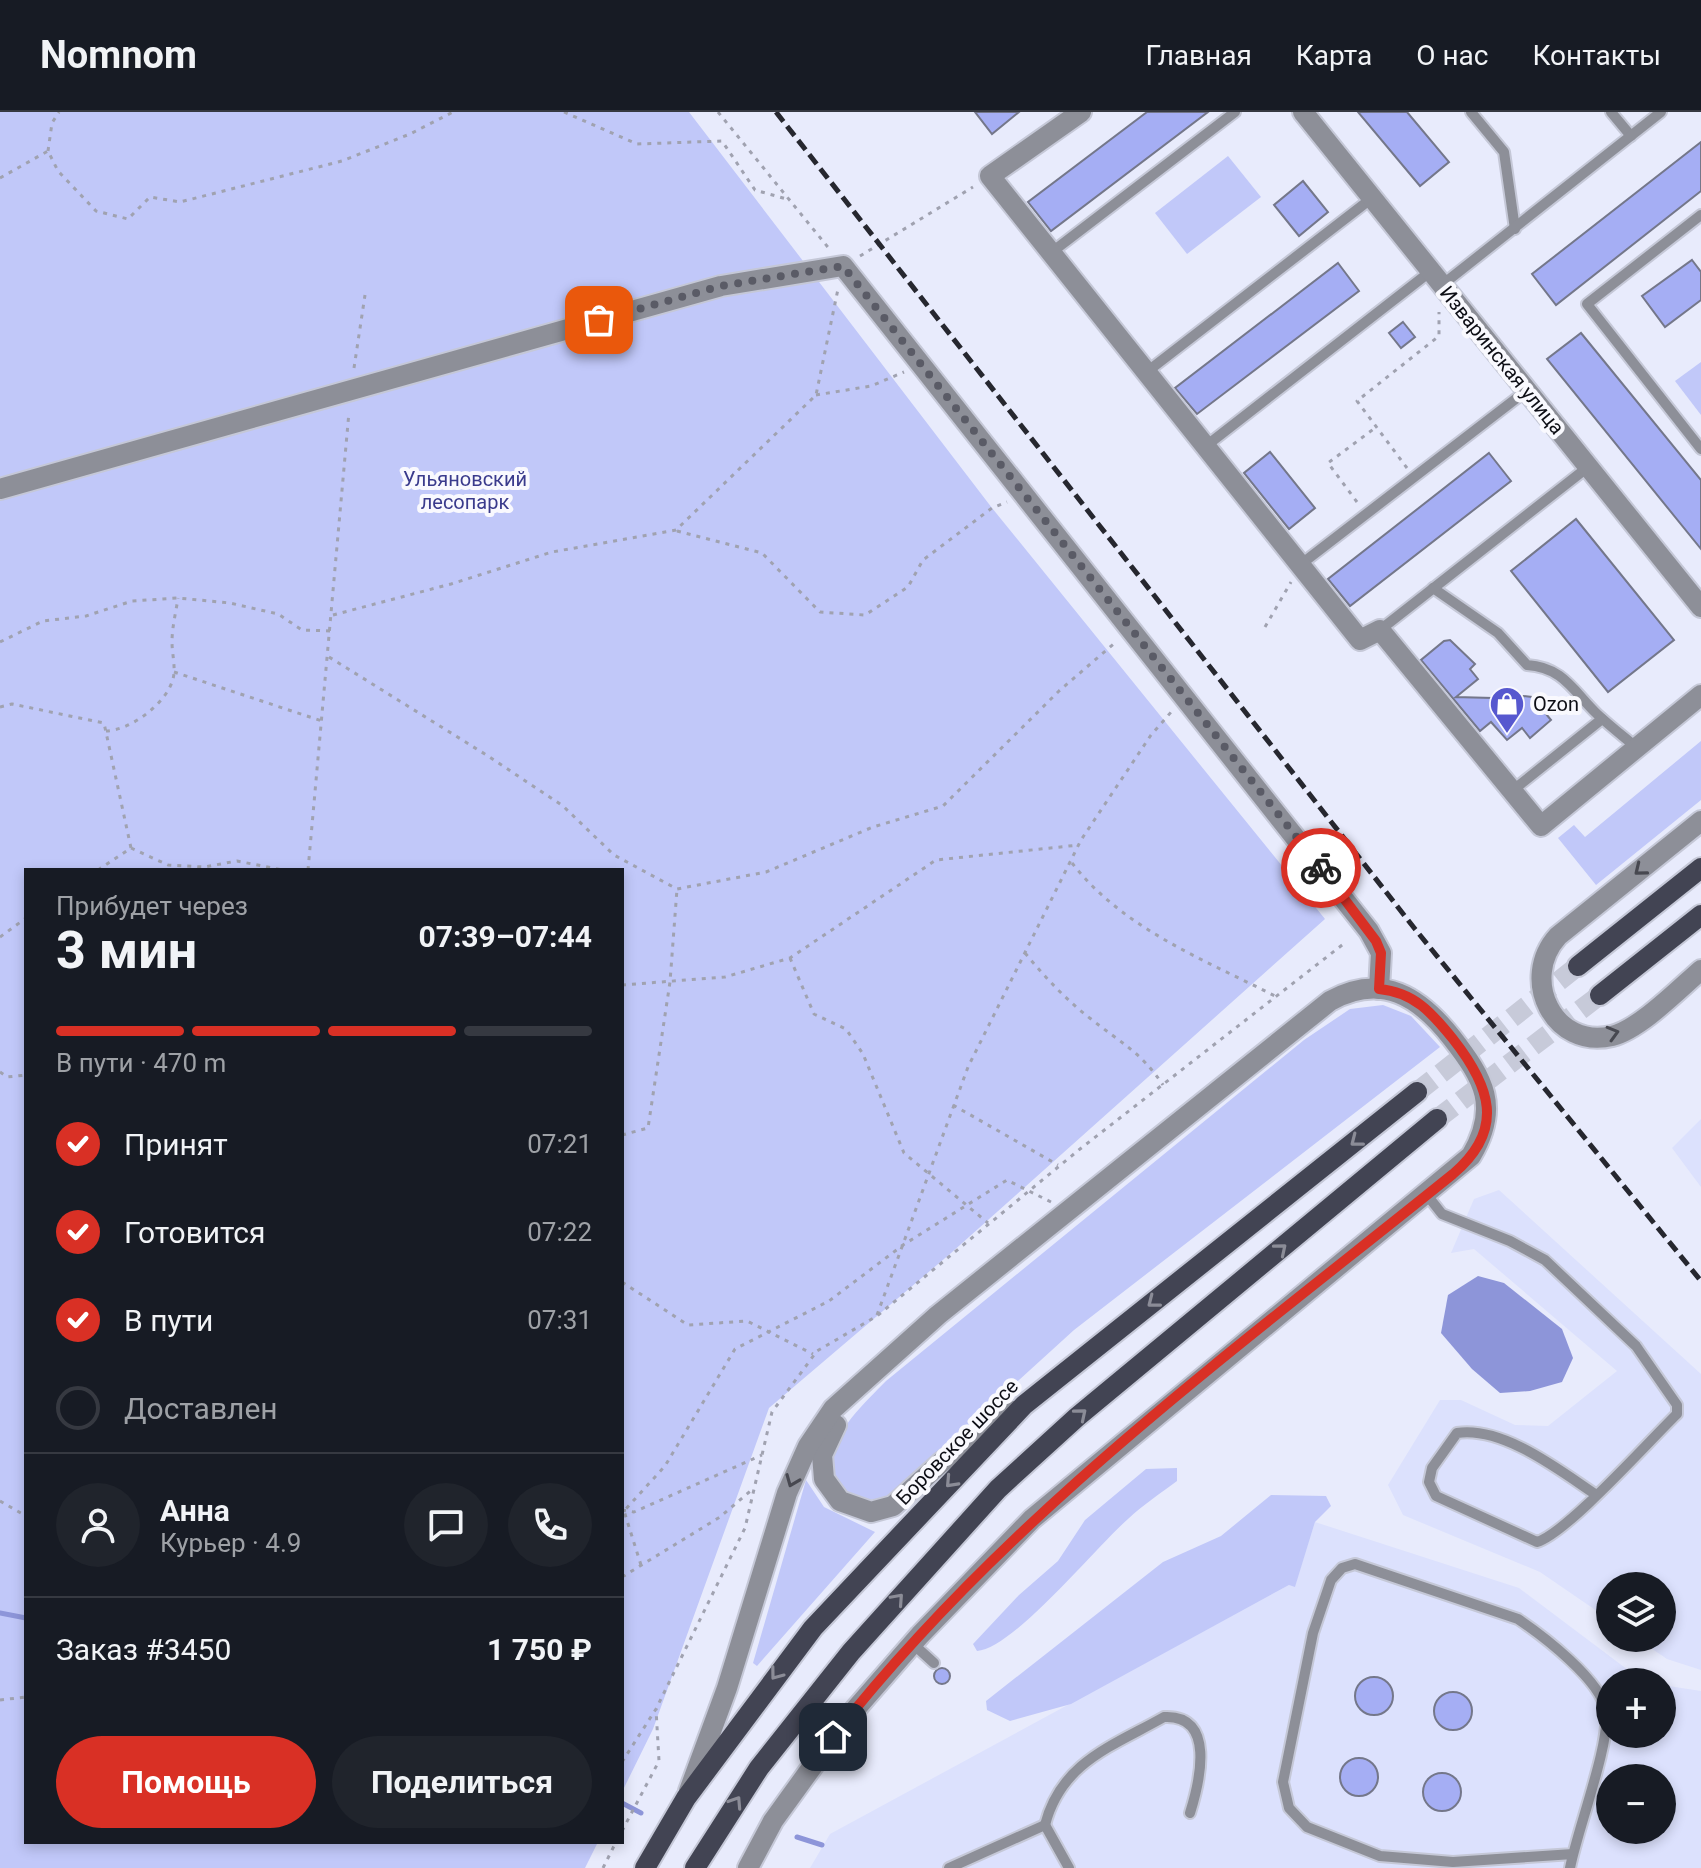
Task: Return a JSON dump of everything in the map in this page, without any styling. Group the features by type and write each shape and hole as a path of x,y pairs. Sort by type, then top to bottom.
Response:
{"main road":[{"path":"1578,966 1701,868"},
{"path":"1600,995 1701,915"},
{"name":"Боровское шоссе","path":"645,1868 686,1798 813,1628 1024,1405 1417,1092"},
{"path":"695,1868 759,1768 851,1652 1014,1472 1437,1119"}],"street":[{"path":"1081,112 990,176 1360,640 1380,630 1541,826 1701,695"},
{"name":"Изваринская улица","path":"1303,112 1701,607"},
{"path":"0,489 721,286 843,266 1376,941 1381,953 1379,989"},
{"path":"1701,821 1558,936 1544,954 1539,982 1546,1002 1564,1025 1586,1036 1603,1037 1628,1028 1701,970"},
{"path":"686,1798 727,1688 797,1467 833,1409 869,1374 1321,1007 1342,994 1379,989 1405,995 1425,1007 1475,1067 1485,1089 1485,1126 1477,1146 1464,1164 1032,1519 912,1643 820,1753 773,1821 748,1868"},
{"path":"869,1374 826,1442 821,1461 824,1479 835,1497 864,1511 893,1506 979,1433 1024,1405"}],"lane":[{"path":"1052,252 1235,112"},
{"path":"1471,112 1504,152 1515,229"},
{"path":"1611,112 1631,136"},
{"path":"1206,446 1437,279 1515,229 1661,112"},
{"path":"1148,371 1372,198"},
{"path":"1701,215 1587,304 1701,449"},
{"path":"1300,565 1526,391"},
{"path":"1380,630 1588,467"},
{"path":"1433,588 1498,633 1527,665 1542,666 1566,677 1602,719 1637,748"},
{"path":"1512,791 1602,719"},
{"path":"1427,1195 1442,1214 1510,1241 1545,1260 1636,1346 1677,1405 1677,1414 1550,1538 1537,1542 1436,1496 1429,1482 1432,1468 1457,1433 1470,1431 1532,1451 1595,1494"},
{"path":"1570,1868 1604,1738 1607,1712 1600,1691 1541,1635 1518,1619 1355,1564 1342,1568 1331,1580 1313,1633 1291,1726 1283,1782 1289,1808 1307,1827 1380,1856 1453,1862 1573,1854"},
{"path":"912,1643 934,1663"},
{"path":"949,1868 1045,1825 1060,1785 1076,1768 1164,1717 1180,1716 1192,1725 1200,1743 1200,1780 1190,1813"},
{"path":"1045,1825 1069,1868"}],"path":[{"path":"59,112 52,123 48,151 58,171 96,211 128,219 150,197 180,202 342,161 410,134 453,112"},
{"path":"564,112 637,144 722,141 755,190 790,200"},
{"path":"718,112 843,266"},
{"path":"0,178 48,151"},
{"path":"676,530 816,395 843,266 990,176"},
{"path":"1415,477 1357,401 1439,336 1437,279"},
{"path":"308,868 351,389 365,295"},
{"path":"816,395 871,386 922,364"},
{"path":"1366,514 1328,463 1375,428"},
{"path":"333,615 451,584 552,552 676,530 762,553 820,612 865,615 908,587 923,560 992,508 1025,494"},
{"path":"1265,627 1300,565"},
{"path":"0,642 43,621 86,616 132,601 178,598 230,603 278,614 302,630 331,631"},
{"path":"106,731 119,730 149,711 167,692 174,672 172,639 178,598"},
{"path":"329,657 563,806 614,855 677,889 766,872 873,827 943,806 1059,691 1132,629"},
{"path":"174,672 322,721"},
{"path":"877,1316 968,1067 1024,952 1079,845 1151,735 1186,697"},
{"path":"0,707 12,704 104,723 131,848"},
{"path":"624,985 725,977 790,958 936,860 1079,845"},
{"path":"101,868 131,848"},
{"path":"131,848 168,865 204,867 237,861 273,868"},
{"path":"1071,861 1089,886 1131,921 1277,997"},
{"path":"624,1134 648,1128 670,982 677,889"},
{"path":"0,937 24,919"},
{"path":"1024,952 1044,977 1089,1018 1145,1058 1163,1085"},
{"path":"790,958 814,1014 846,1029 863,1054 904,1153 988,1223"},
{"path":"0,1072 7,1077 24,1075"},
{"path":"953,1105 1059,1165"},
{"path":"624,1509 665,1466 735,1349 829,1301 903,1245 1007,1180 1052,1202"},
{"path":"624,1283 688,1325 747,1321 814,1355"},
{"path":"624,1510 634,1512 762,1454"},
{"path":"624,1576 720,1517 754,1488"},
{"path":"0,1501 24,1515"},
{"path":"624,1513 641,1565"},
{"path":"0,1700 24,1697"},
{"path":"624,1827 657,1763 656,1709"},
{"path":"603,1868 615,1844"}],"shaded area":[{"path":"1701,1119 1701,1187 1672,1148"},
{"path":"1499,1190 1701,1374 1701,1670 1667,1659 1657,1652 1676,1652 1676,1572 1596,1572 1596,1610 1540,1572 1403,1515 1388,1485 1440,1400 1461,1400 1515,1425 1548,1426 1617,1371 1474,1249 1451,1253 1474,1199"},
{"path":"1478,1276 1504,1283 1562,1329 1573,1358 1562,1382 1530,1391 1500,1393 1472,1369 1441,1333 1448,1295"},
{"path":"1315,1522 1519,1588 1596,1646 1596,1652 1604,1652 1625,1668 1596,1668 1596,1748 1676,1748 1676,1687 1701,1691 1701,1868 810,1868 830,1834 1289,1585 1295,1586"}],"green space":[{"name":"Ульяновский лесопарк","path":"0,112 689,112 992,508 1325,919 951,1253 769,1408 653,1729 624,1788 624,868 24,868 24,1844 597,1844 585,1868 0,1868"},
{"path":"1228,156 1261,197 1187,254 1155,213"},
{"path":"1701,362 1701,415 1675,381"},
{"path":"1701,741 1701,800 1596,885 1558,838 1574,825 1585,837"},
{"path":"1383,1005 1411,1016 1440,1047 1074,1330 889,1498 857,1498 841,1488 833,1474 835,1444 853,1416 886,1381 1304,1040 1350,1009"},
{"path":"1177,1468 1177,1481 1128,1519 1032,1616 993,1646 977,1651 973,1644 1019,1595 1058,1561 1085,1520 1146,1469"},
{"path":"806,1480 824,1507 875,1532 757,1666 753,1663"},
{"path":"1271,1495 1326,1496 1331,1506 1315,1522 1295,1587 1289,1585 1071,1704 1010,1721 987,1710 986,1701 1163,1562 1221,1536"}],"building":[{"path":"975,112 1019,112 992,134"},
{"path":"1147,112 1208,112 1051,231 1028,202"},
{"path":"1358,112 1407,112 1449,162 1420,186"},
{"path":"1701,142 1701,191 1556,305 1532,274"},
{"path":"1303,181 1328,212 1299,236 1274,205"},
{"path":"1692,260 1701,272 1701,300 1665,327 1642,296"},
{"path":"1338,263 1359,291 1197,414 1175,388"},
{"path":"1403,322 1415,337 1401,348 1389,333"},
{"path":"1581,333 1701,480 1701,549 1547,359"},
{"path":"1270,452 1315,508 1289,529 1244,473"},
{"path":"1489,453 1511,481 1350,606 1328,579"},
{"path":"1576,519 1674,640 1608,692 1511,571"},
{"path":"1450,640 1475,664 1470,669 1478,679 1456,697 1493,698 1505,712 1523,696 1532,697 1551,720 1530,738 1522,728 1507,740 1491,722 1480,731 1421,660 1444,641"},
{"path":"939,1668 945,1668 950,1676 948,1682 939,1684 934,1679 934,1673"},
{"path":"1374,1677 1388,1682 1393,1696 1388,1710 1374,1715 1360,1710 1355,1696 1360,1682"},
{"path":"1453,1692 1467,1697 1472,1711 1467,1725 1453,1730 1439,1725 1434,1711 1439,1697"},
{"path":"1359,1758 1373,1763 1378,1777 1373,1791 1359,1796 1345,1791 1340,1777 1345,1763"},
{"path":"1442,1773 1456,1778 1461,1792 1456,1806 1442,1811 1428,1806 1423,1792 1428,1778"}],"waterway":[{"path":"0,1613 24,1618"},
{"path":"624,1804 641,1813"},
{"path":"797,1837 822,1845"}],"tunnel":[{"path":"1417,1092 1578,966"},
{"path":"1437,1119 1600,995"}],"railway":[{"path":"776,112 1415,929 1701,1281"}],"way so far":[{"path":"599,320 721,286 843,266 1321,868"}],"place":[{"name":"Ozon","path":"1507,735"}],"route":[{"path":"833,1737 920,1635 1032,1519 1453,1174 1477,1146 1485,1126 1487,1103 1485,1089 1475,1067 1425,1007 1405,995 1379,989 1381,953 1376,941 1321,868"}]}
